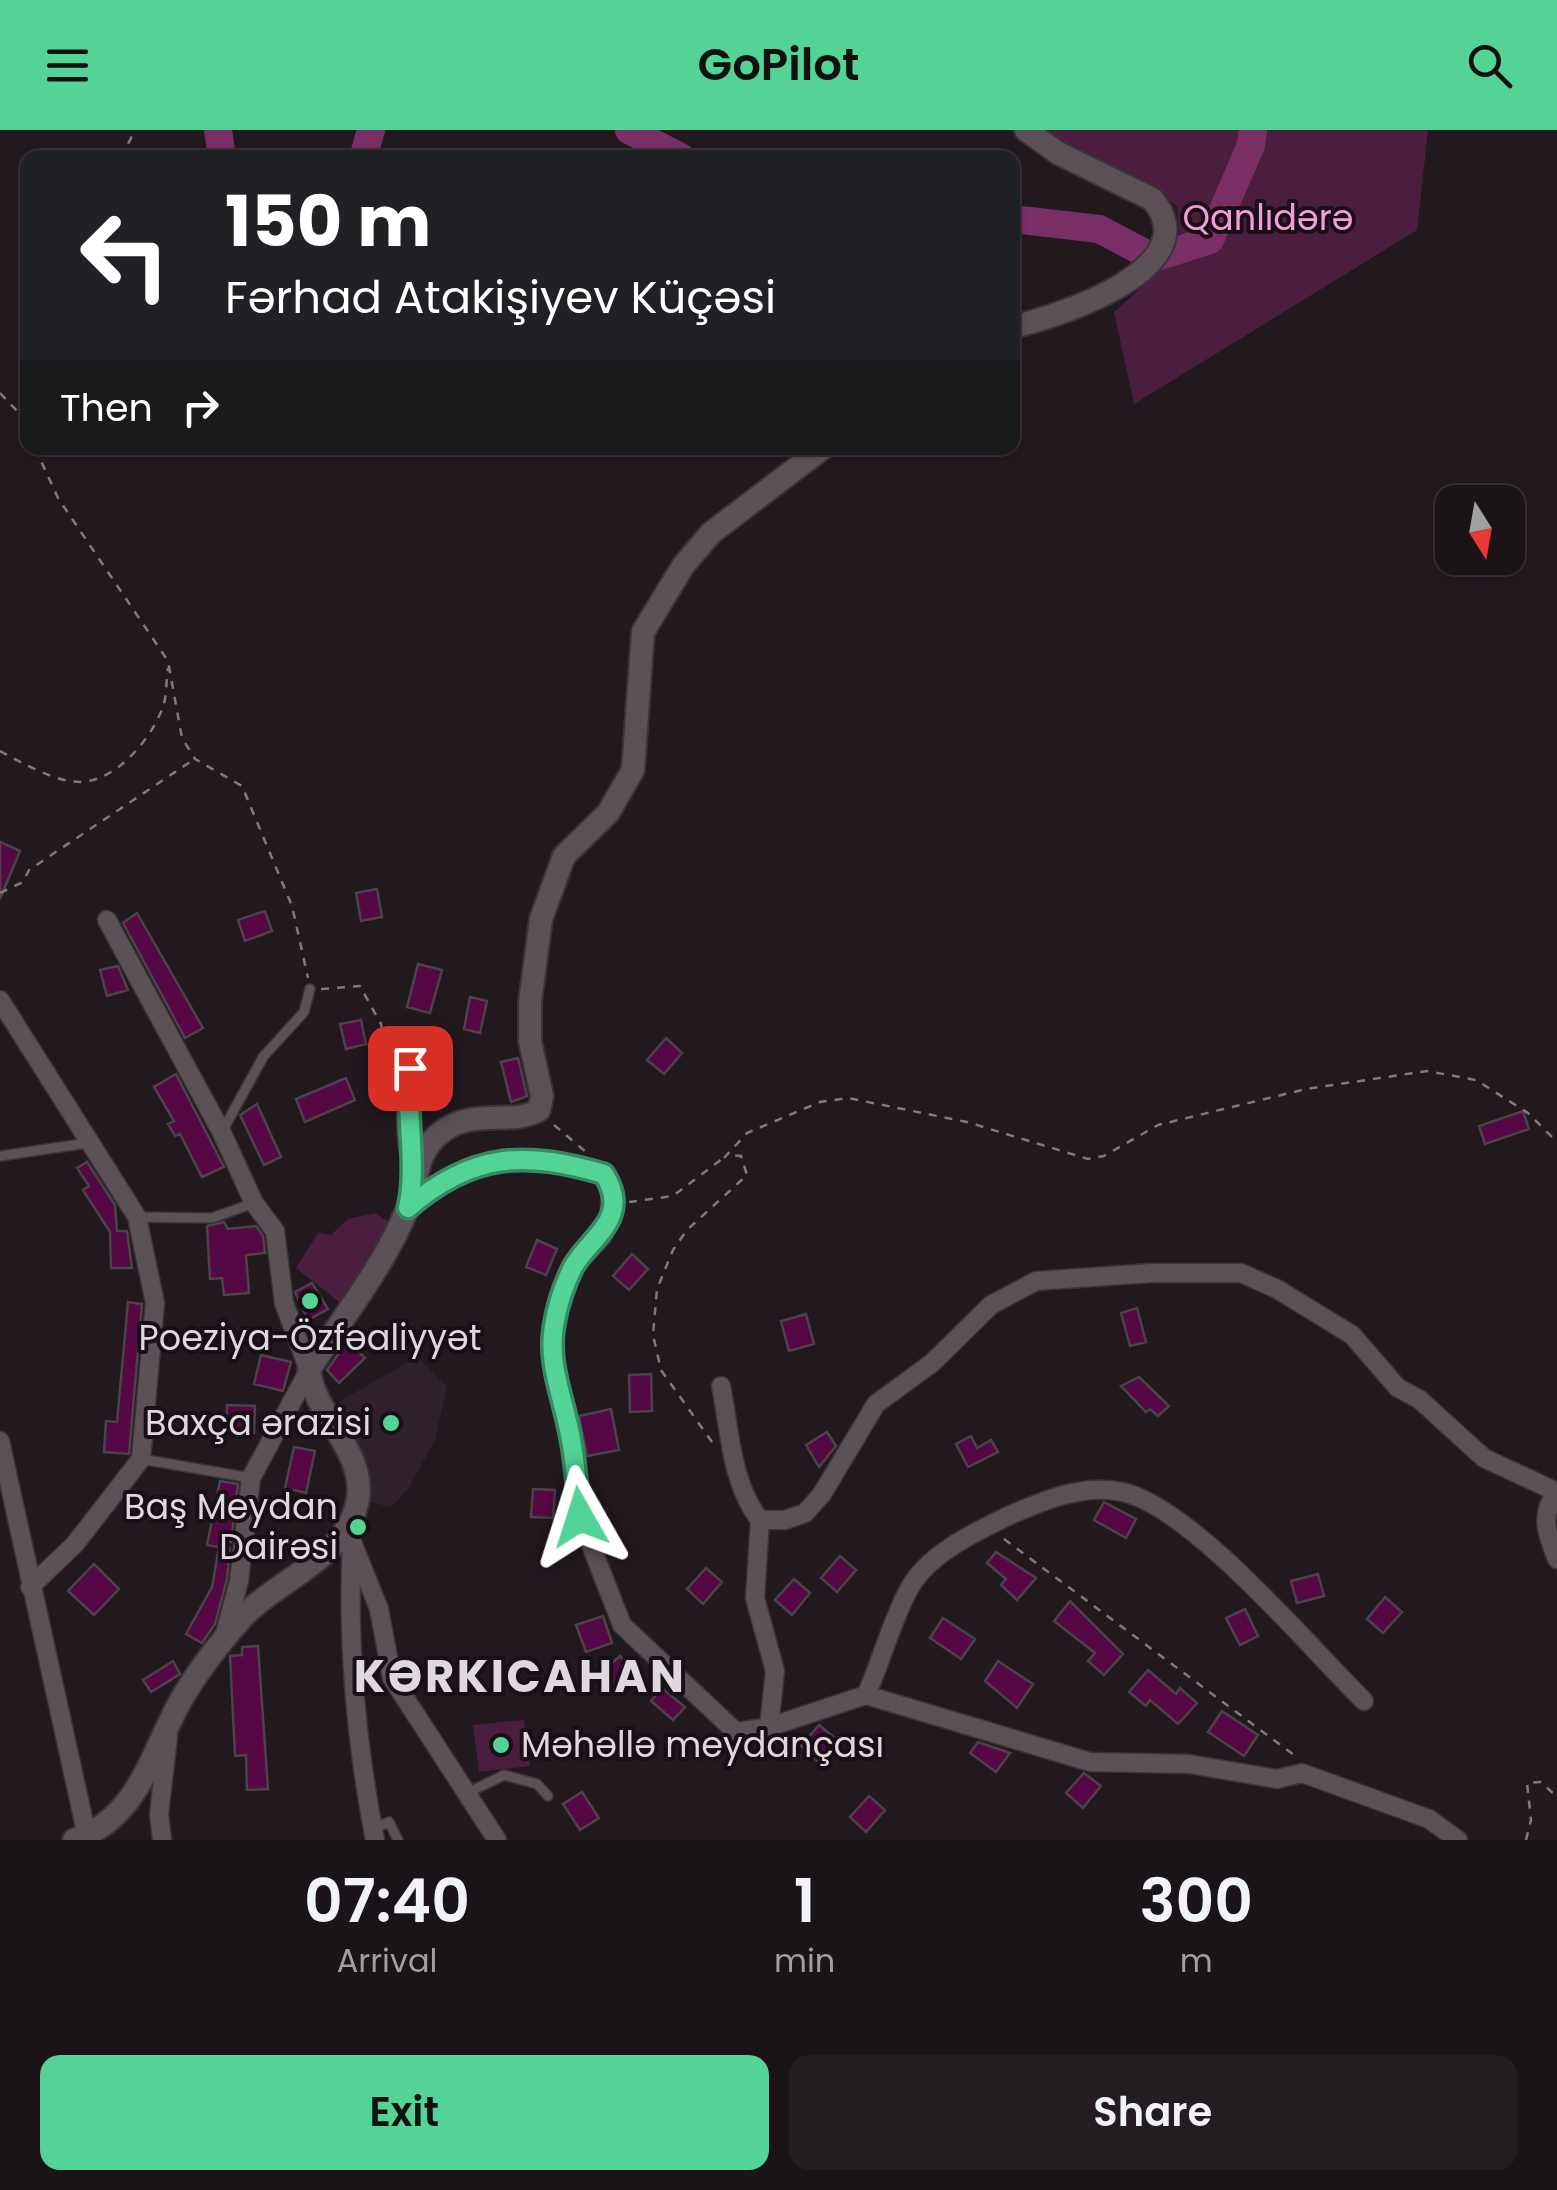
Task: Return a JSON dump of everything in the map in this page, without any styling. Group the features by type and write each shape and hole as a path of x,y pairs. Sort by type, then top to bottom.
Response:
{"street":[{"path":"1020,324 1079,308 1121,286 1154,258 1163,223 1162,210 1152,199 1058,153 1026,130"},
{"path":"222,1644 239,1580 252,1478 309,1370 388,1252 408,1208 414,1173 426,1147 452,1124 470,1118 539,1110 542,1096 530,1042 530,1002 541,919 564,856 608,812 632,770 643,632 683,566 711,533 814,455"},
{"path":"106,920 222,1133 254,1203 274,1230 284,1303 315,1393 344,1440 352,1464 358,1502 352,1531 350,1620 358,1737 374,1835"},
{"path":"0,1000 137,1217 155,1304 141,1458 75,1544 30,1587"},
{"path":"414,1041 408,1092 408,1156 414,1173"},
{"path":"408,1208 462,1172 496,1160 522,1157 607,1182 609,1222 602,1236 574,1266 553,1328 552,1360 571,1438 580,1517 622,1625 736,1732 769,1728 866,1695 1090,1762 1189,1764 1276,1779 1302,1772 1429,1819 1458,1840"},
{"path":"760,1520 785,1520 805,1512 822,1494 876,1404 932,1363 991,1305 1036,1281 1150,1272 1242,1273 1277,1289 1352,1335 1398,1388 1420,1399 1484,1458 1557,1492 1546,1506 1545,1524 1557,1559"},
{"path":"721,1386 744,1491 760,1520 755,1598 775,1671 769,1728"},
{"path":"0,1441 80,1838 114,1818 145,1780 192,1680 242,1617 352,1531"},
{"path":"866,1695 910,1586 938,1557 986,1527 1063,1495 1092,1489 1125,1492 1161,1510 1209,1547 1364,1701"},
{"path":"352,1531 378,1609 392,1678 497,1840"},
{"path":"162,1840 158,1814 168,1732"}],"lane":[{"path":"222,1133 263,1057 304,1012 310,990"},
{"path":"0,1156 88,1143"},
{"path":"137,1217 212,1218 241,1212 254,1203"},
{"path":"141,1458 252,1478"},
{"path":"465,1794 504,1776 537,1784 548,1796"},
{"path":"374,1835 380,1822 389,1822 398,1840"}],"path":[{"path":"20,374 20,414"},
{"path":"0,393 20,414"},
{"path":"38,455 58,498 168,661 182,738 195,759 242,786 292,906 310,990 360,986 381,1024 392,1081"},
{"path":"0,751 62,780 80,782 114,771 145,739 164,705 168,661"},
{"path":"0,893 10,891 29,870 195,759"},
{"path":"554,1124 583,1147 607,1182 632,1204 652,1202 689,1186 724,1158 747,1132 820,1102 848,1098 967,1122 1088,1160 1158,1125 1306,1089 1427,1071 1476,1080 1528,1113 1557,1142"},
{"path":"724,1158 741,1156 747,1175 687,1230 673,1250 657,1289 654,1335 661,1370 674,1391 706,1438 734,1456"},
{"path":"986,1527 1330,1781"},
{"path":"1526,1840 1531,1820 1527,1783 1542,1782 1557,1797"}],"shaded area":[{"name":"Baxça ərazisi","path":"417,1357 447,1386 435,1440 408,1489 391,1507 364,1501 332,1406"}],"green space":[{"name":"Qanlıdərə","path":"1044,130 1428,130 1417,230 1134,404 1114,312 1181,252 1177,206"},
{"path":"375,1213 392,1224 342,1304 296,1268 318,1233 331,1235 348,1219"},
{"name":"Məhəllə meydançası","path":"524,1720 530,1766 479,1772 473,1725"}],"building":[{"path":"0,842 20,851 0,899"},
{"path":"377,889 382,917 361,921 356,893"},
{"path":"265,911 272,931 245,941 238,920"},
{"path":"137,913 203,1028 185,1038 123,923"},
{"path":"418,964 442,970 430,1013 407,1007"},
{"path":"118,966 128,990 107,996 100,970"},
{"path":"470,997 487,1001 480,1033 464,1029"},
{"path":"361,1020 366,1044 346,1049 340,1024"},
{"path":"666,1038 682,1053 664,1074 647,1060"},
{"path":"518,1058 527,1096 511,1102 501,1062"},
{"path":"176,1074 224,1167 202,1177 180,1134 175,1136 168,1124 174,1121 154,1087"},
{"path":"346,1078 355,1100 305,1122 296,1099"},
{"path":"257,1104 281,1157 264,1165 240,1115"},
{"path":"1523,1111 1529,1129 1485,1144 1479,1126"},
{"path":"87,1162 115,1205 117,1231 127,1231 132,1268 111,1268 110,1232 83,1190 89,1186 77,1168"},
{"path":"224,1222 228,1229 256,1226 263,1236 265,1253 246,1255 249,1293 224,1295 222,1278 210,1279 207,1226"},
{"path":"537,1240 557,1249 546,1275 526,1267"},
{"path":"632,1254 648,1269 629,1290 613,1276"},
{"name":"Poeziya-Özfəaliyyət","path":"312,1283 328,1309 308,1320 295,1292"},
{"path":"128,1302 142,1304 129,1454 104,1452 106,1421 117,1422"},
{"path":"1137,1308 1146,1342 1130,1346 1121,1313"},
{"path":"806,1314 814,1344 789,1351 781,1321"},
{"path":"348,1341 365,1358 339,1383 327,1370"},
{"path":"261,1355 291,1362 283,1391 254,1384"},
{"path":"651,1374 652,1411 630,1412 629,1375"},
{"path":"1139,1377 1169,1406 1158,1416 1150,1409 1146,1412 1121,1386"},
{"path":"227,1405 255,1406 254,1433 226,1432"},
{"path":"611,1409 619,1450 587,1456 579,1416"},
{"path":"827,1432 836,1446 819,1467 806,1445"},
{"path":"971,1436 977,1448 991,1440 998,1452 968,1467 956,1444"},
{"path":"294,1447 315,1451 306,1493 285,1488"},
{"path":"220,1481 238,1484 231,1542 219,1537 230,1549 227,1579 215,1624 202,1643 186,1634 212,1587 219,1547 207,1545"},
{"path":"533,1489 555,1490 553,1518 531,1517"},
{"path":"1104,1502 1136,1519 1126,1538 1094,1520"},
{"path":"996,1552 1036,1578 1017,1600 1001,1585 1006,1579 987,1563"},
{"path":"840,1556 856,1570 837,1592 821,1578"},
{"path":"94,1564 119,1589 94,1615 68,1591"},
{"path":"706,1568 722,1582 703,1604 687,1589"},
{"path":"1318,1574 1324,1596 1297,1603 1291,1581"},
{"path":"794,1579 810,1593 792,1615 775,1600"},
{"path":"1385,1597 1402,1612 1383,1633 1367,1619"},
{"path":"1070,1601 1123,1654 1104,1675 1088,1661 1095,1653 1054,1621"},
{"path":"1245,1609 1258,1636 1240,1645 1226,1618"},
{"path":"603,1616 612,1643 586,1652 576,1625"},
{"path":"943,1618 975,1639 961,1659 930,1638"},
{"path":"258,1646 268,1789 247,1790 246,1755 235,1756 230,1656 242,1655 242,1647"},
{"path":"620,1656 636,1674 619,1690 602,1672"},
{"path":"173,1661 180,1674 151,1692 143,1680"},
{"path":"998,1661 1033,1684 1017,1708 985,1681"},
{"path":"1148,1670 1176,1694 1180,1688 1197,1703 1178,1724 1150,1700 1146,1706 1129,1692"},
{"path":"662,1688 685,1707 673,1720 651,1701"},
{"path":"1222,1711 1258,1735 1244,1756 1208,1732"},
{"path":"819,1725 836,1739 817,1761 801,1746"},
{"path":"978,1742 1010,1753 996,1772 970,1753"},
{"path":"1084,1773 1101,1786 1083,1808 1066,1793"},
{"path":"582,1792 599,1818 580,1830 563,1804"},
{"path":"869,1796 885,1810 866,1832 850,1817"}],"waterway":[{"path":"218,130 221,150"},
{"path":"365,150 371,130"},
{"path":"629,130 667,150"},
{"path":"1020,220 1099,229 1154,258 1210,240 1251,145 1253,130"}],"place":[{"name":"Poeziya-Özfəaliyyət","path":"310,1301"},
{"name":"Baxça ərazisi","path":"391,1423"},
{"name":"Baş Meydan Dairəsi","path":"358,1527"},
{"name":"Məhəllə meydançası","path":"501,1745"}],"district":[{"name":"KƏRKICAHAN","path":"520,1676"}],"route":[{"path":"410,1068 408,1156 414,1173 408,1208 430,1189 496,1160 522,1157 561,1163 604,1174 608,1181 612,1205 609,1222 602,1236 574,1266 553,1328 552,1360 571,1438 580,1517"}]}
